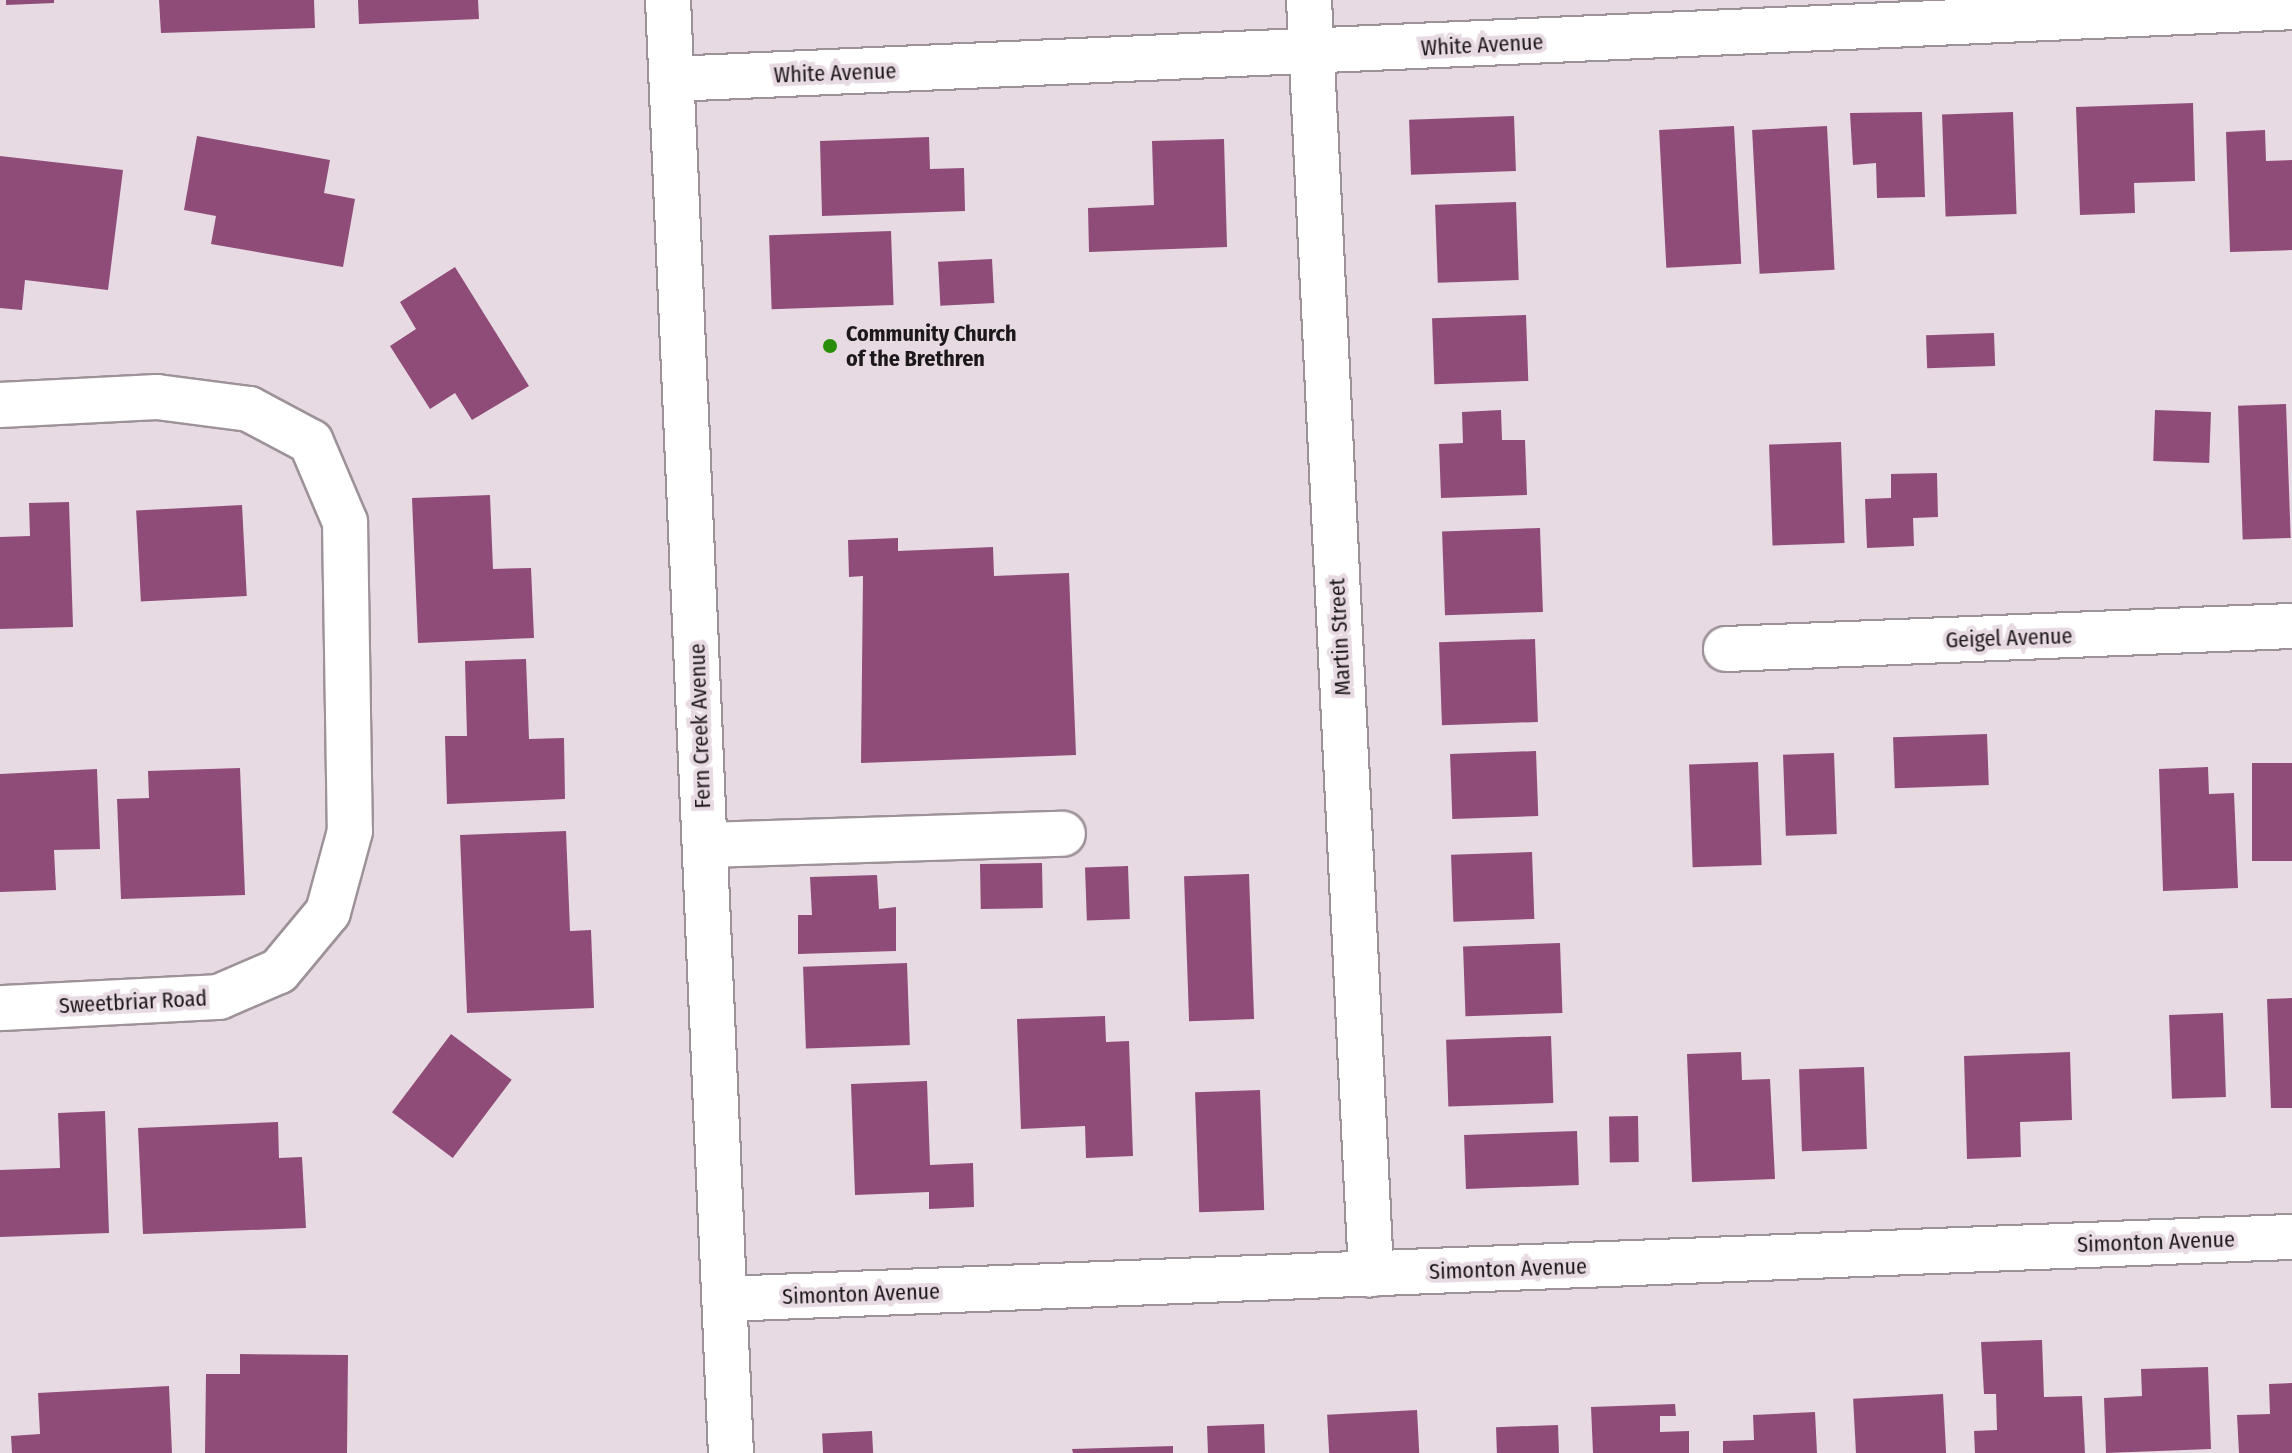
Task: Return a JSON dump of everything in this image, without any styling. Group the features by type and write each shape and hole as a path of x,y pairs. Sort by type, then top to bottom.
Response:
{"street":[{"name":"Fern Creek Avenue","path":"668,0 731,1453"},
{"name":"Martin Street","path":"1309,0 1371,1274"},
{"name":"White Avenue","path":"672,79 1311,54 2292,7"},
{"name":"Sweetbriar Road","path":"0,405 157,397 249,409 311,442 345,522 350,831 328,912 279,971 219,997 0,1008"},
{"name":"Geigel Avenue","path":"1726,649 2292,626"},
{"path":"705,845 1063,834"},
{"name":"Simonton Avenue","path":"725,1299 2292,1237"}],"building":[{"path":"6,0 54,0 54,3 6,5"},
{"path":"159,0 314,0 315,28 161,33"},
{"path":"358,0 478,0 479,19 359,24"},
{"path":"2193,103 2195,181 2134,183 2135,213 2080,215 2076,107"},
{"path":"1922,112 1925,197 1877,198 1876,163 1853,165 1850,113"},
{"path":"2013,112 2017,214 1946,216 1942,114"},
{"path":"1514,116 1516,171 1411,175 1409,120"},
{"path":"1734,126 1741,264 1666,268 1659,130"},
{"path":"1827,126 1835,270 1760,274 1752,130"},
{"path":"2265,130 2266,161 2292,160 2292,250 2230,252 2226,132"},
{"path":"197,136 330,160 324,193 355,199 343,267 211,244 216,216 184,210"},
{"path":"929,137 930,169 964,168 965,211 822,216 820,141"},
{"path":"1224,139 1227,247 1089,252 1088,208 1154,205 1152,141"},
{"path":"0,156 123,170 108,290 25,280 22,310 0,308"},
{"path":"1516,202 1519,280 1438,283 1435,205"},
{"path":"891,231 894,305 772,309 769,235"},
{"path":"992,259 994,303 940,306 938,262"},
{"path":"455,267 529,386 472,420 455,393 430,409 390,346 416,329 400,302"},
{"path":"1526,315 1528,381 1434,384 1432,318"},
{"path":"1994,333 1995,366 1927,368 1926,335"},
{"path":"2286,404 2291,538 2243,540 2238,406"},
{"path":"1501,410 1502,440 1525,440 1527,495 1441,498 1439,444 1463,443 1462,412"},
{"path":"2155,410 2211,412 2209,463 2153,461"},
{"path":"1841,442 1845,543 1773,545 1769,445"},
{"path":"1937,473 1938,517 1913,518 1914,546 1867,548 1865,499 1891,498 1891,474"},
{"path":"490,495 493,569 531,568 534,638 418,643 412,498"},
{"path":"69,502 73,627 0,629 0,537 30,536 29,503"},
{"path":"242,505 247,596 141,601 136,511"},
{"path":"1540,528 1543,612 1445,615 1442,531"},
{"path":"898,538 898,551 993,547 994,576 1069,573 1076,755 861,763 863,576 849,577 848,540"},
{"path":"1535,639 1538,722 1442,725 1439,642"},
{"path":"526,659 529,739 564,738 565,799 447,804 445,736 467,736 465,661"},
{"path":"1987,734 1989,785 1895,788 1893,737"},
{"path":"1536,751 1538,816 1452,819 1450,754"},
{"path":"1834,753 1837,834 1786,836 1783,755"},
{"path":"1758,762 1762,865 1693,867 1689,764"},
{"path":"2252,763 2292,763 2292,861 2252,861"},
{"path":"2208,767 2209,794 2234,793 2238,888 2163,891 2159,769"},
{"path":"240,768 245,895 121,899 117,799 149,798 148,771"},
{"path":"97,769 100,849 54,850 56,890 0,892 0,774"},
{"path":"566,831 570,931 591,930 594,1008 467,1013 460,835"},
{"path":"1532,852 1534,919 1453,922 1451,855"},
{"path":"1042,863 1043,908 981,909 980,864"},
{"path":"1128,866 1130,919 1087,920 1085,868"},
{"path":"1249,874 1254,1019 1189,1021 1184,876"},
{"path":"877,875 879,909 896,907 896,951 798,954 798,915 812,915 810,877"},
{"path":"1560,943 1562,1013 1466,1016 1463,946"},
{"path":"907,963 910,1045 806,1049 803,967"},
{"path":"2292,998 2292,1108 2271,1108 2267,999"},
{"path":"2223,1013 2226,1097 2172,1099 2169,1015"},
{"path":"1105,1016 1106,1042 1129,1041 1133,1156 1086,1158 1085,1126 1021,1129 1017,1019"},
{"path":"451,1034 512,1080 453,1158 392,1112"},
{"path":"1551,1036 1553,1103 1448,1107 1446,1040"},
{"path":"1741,1052 1742,1080 1770,1079 1775,1179 1692,1182 1687,1054"},
{"path":"2070,1052 2072,1120 2020,1122 2021,1157 1967,1159 1964,1056"},
{"path":"1864,1067 1867,1149 1802,1151 1799,1069"},
{"path":"927,1081 930,1165 973,1163 974,1207 929,1209 929,1192 855,1195 851,1084"},
{"path":"1260,1090 1264,1210 1199,1212 1195,1092"},
{"path":"105,1111 109,1233 0,1237 0,1170 60,1168 58,1113"},
{"path":"1638,1116 1639,1162 1610,1162 1609,1117"},
{"path":"278,1122 279,1158 302,1157 306,1228 143,1234 138,1128"},
{"path":"1577,1131 1579,1185 1466,1189 1464,1135"},
{"path":"2042,1340 2044,1397 2082,1396 2085,1453 1975,1453 1974,1431 1997,1430 1996,1394 1984,1394 1981,1342"},
{"path":"240,1354 348,1355 347,1453 205,1453 206,1374 240,1374"},
{"path":"2208,1367 2211,1449 2106,1453 2104,1398 2142,1396 2141,1369"},
{"path":"2292,1383 2292,1453 2239,1453 2237,1415 2270,1414 2269,1384"},
{"path":"169,1386 172,1453 12,1453 11,1436 40,1434 38,1393"},
{"path":"1943,1394 1946,1453 1856,1453 1853,1399"},
{"path":"1675,1404 1676,1416 1660,1416 1660,1432 1689,1431 1689,1453 1593,1453 1591,1407"},
{"path":"1417,1410 1419,1453 1329,1453 1327,1415"},
{"path":"1815,1412 1817,1453 1723,1453 1723,1441 1754,1440 1753,1415"},
{"path":"1264,1424 1265,1453 1208,1453 1207,1426"},
{"path":"1558,1425 1559,1453 1497,1453 1496,1427"},
{"path":"872,1431 873,1453 823,1453 822,1434"},
{"path":"1173,1446 1173,1453 1073,1453 1072,1449"}],"place":[{"name":"Community Church of the Brethren","path":"830,346"}]}
